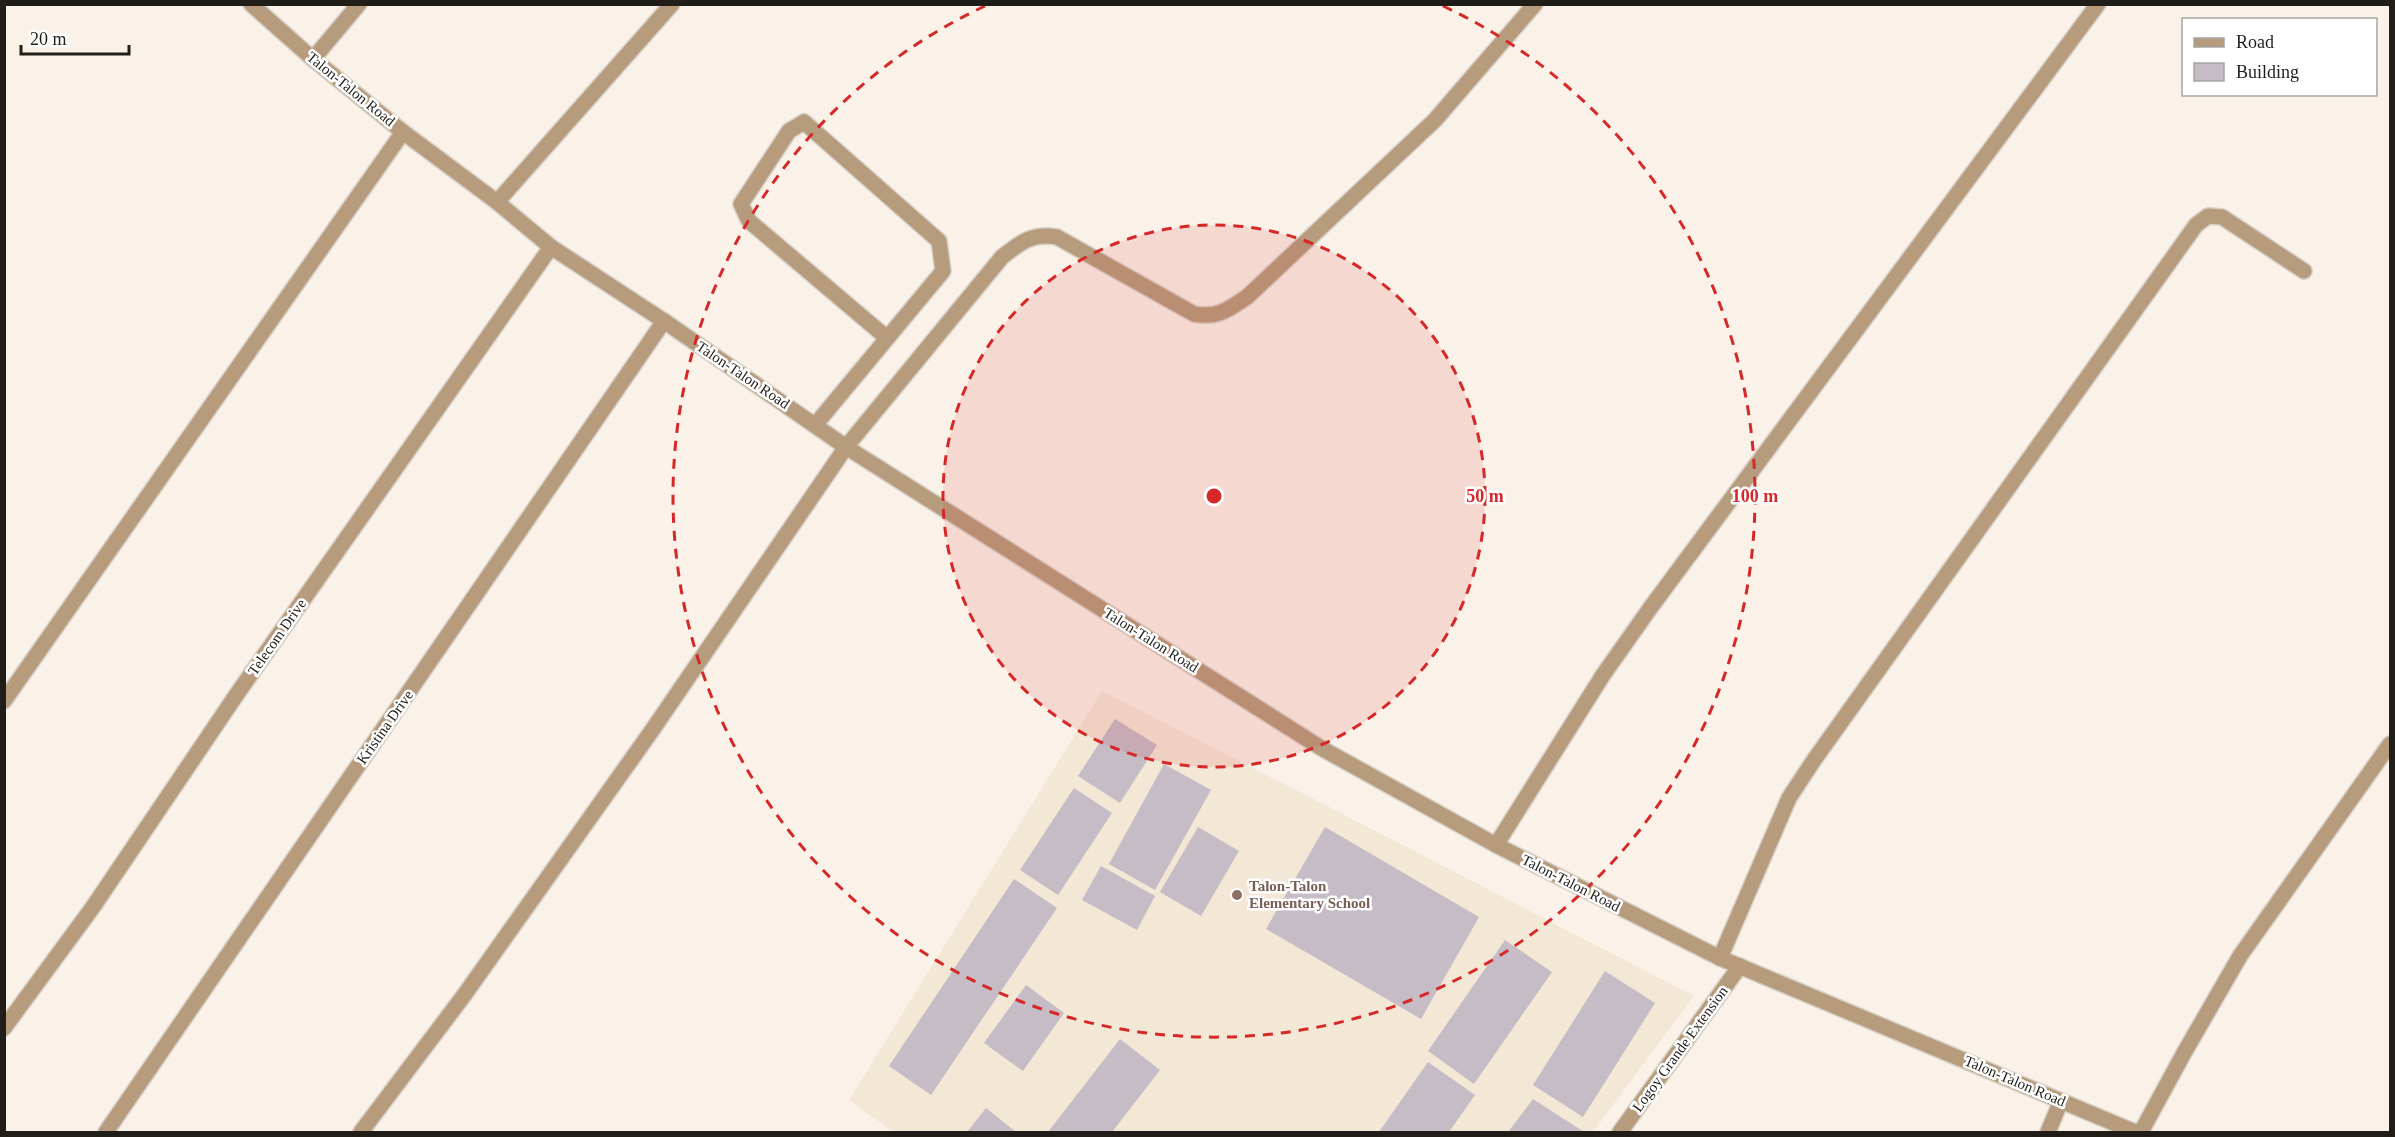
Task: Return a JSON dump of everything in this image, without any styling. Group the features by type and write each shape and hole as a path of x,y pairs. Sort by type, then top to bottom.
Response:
{"street":[{"name":"Talon-Talon Road","path":"251,4 313,59 497,202 551,247 816,424 846,447 1321,748 1496,845 1720,958 2135,1132"},
{"path":"313,59 359,4"},
{"path":"497,202 672,4"},
{"path":"361,1132 465,994 646,739 846,447 1002,256 1020,243 1042,235 1057,237 1194,314 1208,316 1220,314 1247,297 1436,120 1536,4"},
{"path":"1496,845 1603,675 1651,607 2098,4"},
{"path":"816,424 943,271 939,241 804,122 789,131 741,204 749,221 887,338"},
{"path":"4,701 404,132"},
{"path":"1720,958 1773,831 1801,779 2196,225 2208,216 2222,217 2304,271"},
{"name":"Telecom Drive","path":"4,1028 93,907 237,694 551,247"},
{"name":"Kristina Drive","path":"106,1132 664,321"},
{"path":"2141,1132 2240,956 2391,744"},
{"name":"Logoy Grande Extension","path":"1620,1132 1740,966"},
{"path":"2048,1132 2061,1101"}],"shaded area":[{"name":"Talon-Talon Elementary School","path":"1102,691 1694,996 1593,1132 893,1132 849,1100"}],"building":[{"path":"1115,719 1157,745 1120,803 1078,776"},
{"path":"1164,764 1211,790 1155,890 1109,864"},
{"path":"1074,788 1112,813 1058,895 1020,870"},
{"path":"1198,827 1239,851 1201,916 1160,892"},
{"path":"1325,827 1479,917 1421,1019 1266,929"},
{"path":"1101,866 1155,896 1137,930 1082,900"},
{"path":"1014,879 1057,908 931,1095 889,1066"},
{"path":"1505,940 1552,972 1474,1084 1428,1051"},
{"path":"1605,971 1655,1003 1583,1117 1533,1085"},
{"path":"1026,985 1064,1013 1023,1071 984,1043"},
{"path":"1120,1039 1160,1070 1112,1132 1048,1132"},
{"path":"1428,1062 1475,1095 1449,1132 1379,1132"},
{"path":"1533,1099 1584,1132 1508,1132"},
{"path":"986,1108 1016,1132 967,1132"}],"place":[{"name":"Talon-Talon Elementary School","path":"1237,895"}]}
